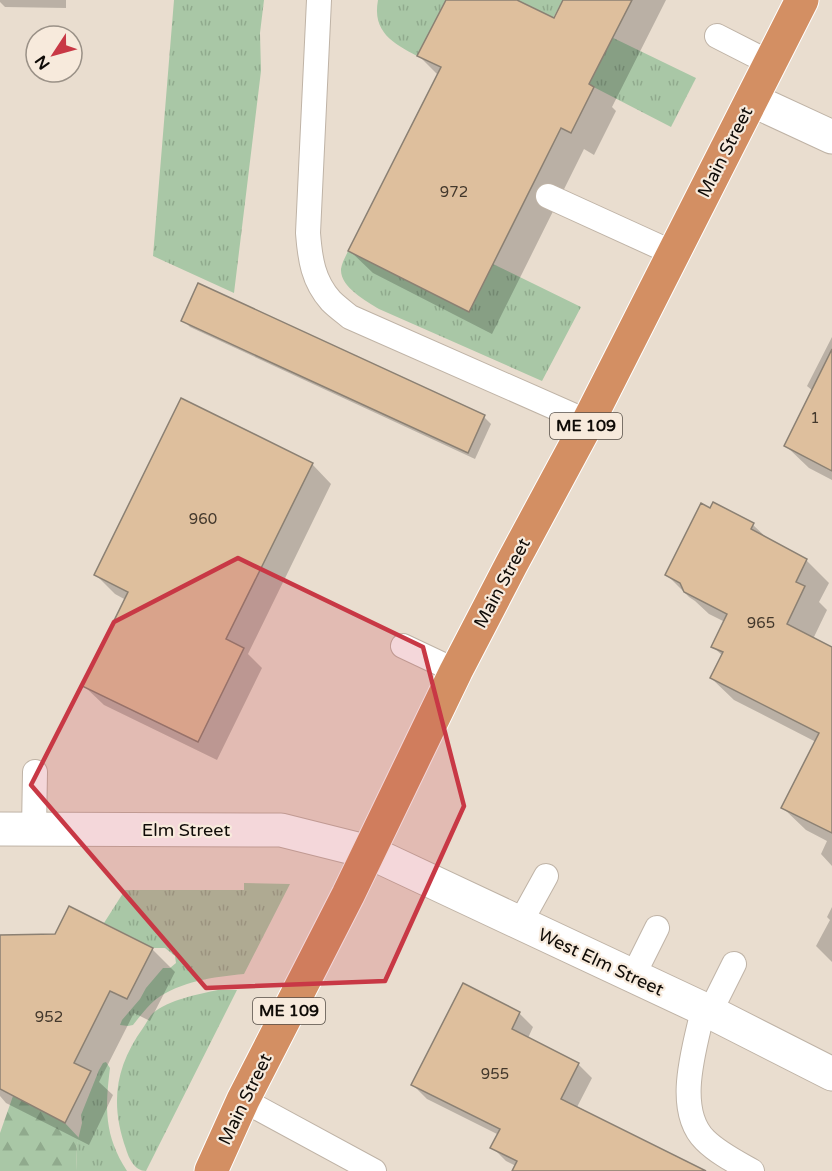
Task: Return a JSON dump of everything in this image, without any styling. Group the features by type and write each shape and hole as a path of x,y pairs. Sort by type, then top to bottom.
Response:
{"highway":[{"name":"Main Street","path":"211,1171 243,1100 369,852 456,671 588,422 802,0"}],"street":[{"path":"752,100 832,137"},
{"name":"Elm Street","path":"0,829 280,830 369,852"},
{"name":"West Elm Street","path":"369,852 706,1011 832,1074"}],"lane":[{"path":"319,0 308,233 310,261 318,282 332,302 350,317 588,422"},
{"path":"717,36 770,63"},
{"path":"548,196 673,253"},
{"path":"403,646 456,671"},
{"path":"34,829 35,772"},
{"path":"520,923 546,876"},
{"path":"633,976 657,928"},
{"path":"734,964 706,1011 690,1066 688,1096 693,1121 703,1138 716,1150 752,1171"},
{"path":"243,1100 374,1171"}],"highlighted area":[{"path":"238,558 423,647 464,806 385,981 206,988 31,785 114,622"}],"green space":[{"path":"174,0 264,0 260,33 261,71 234,293 153,256"},
{"path":"378,0 446,0 417,56 393,41 381,28 377,11"},
{"path":"517,0 563,0 553,18"},
{"path":"603,33 696,78 671,127 580,80"},
{"path":"348,251 493,264 581,307 542,381 367,302 349,287 342,276 341,269"},
{"path":"244,883 290,884 244,974 209,979 176,988 155,1000 133,1025 120,1025 163,968 170,968 176,963 175,956 165,948 153,948 104,923 125,890 244,890"},
{"path":"218,990 237,990 146,1171 139,1169 129,1157 118,1117 118,1086 126,1057 149,1018 159,1008 175,1001"},
{"path":"106,1062 110,1068 107,1109 110,1133 119,1158 127,1171 77,1171 76,1148 82,1123 81,1115 99,1070"},
{"path":"13,1096 65,1123 79,1138 76,1148 77,1171 0,1171 0,1133"}],"building":[{"path":"446,0 517,0 554,18 563,0 632,0 589,84 594,87 571,133 561,128 469,312 348,251 441,67 417,56"},
{"path":"198,283 485,415 468,453 181,321"},
{"path":"832,349 832,471 784,446"},
{"path":"181,398 313,463 226,639 244,648 198,742 82,686 128,592 94,575"},
{"path":"713,502 754,523 751,529 807,559 796,582 805,586 787,624 832,647 832,833 781,808 819,733 710,678 723,652 711,647 727,614 684,592 680,583 665,575 701,503 710,508"},
{"path":"69,906 153,948 127,999 110,991 74,1063 91,1071 65,1123 0,1089 0,935 55,934"},
{"path":"463,983 520,1012 512,1029 579,1063 561,1099 706,1171 512,1171 517,1161 490,1148 500,1129 411,1085"}]}
